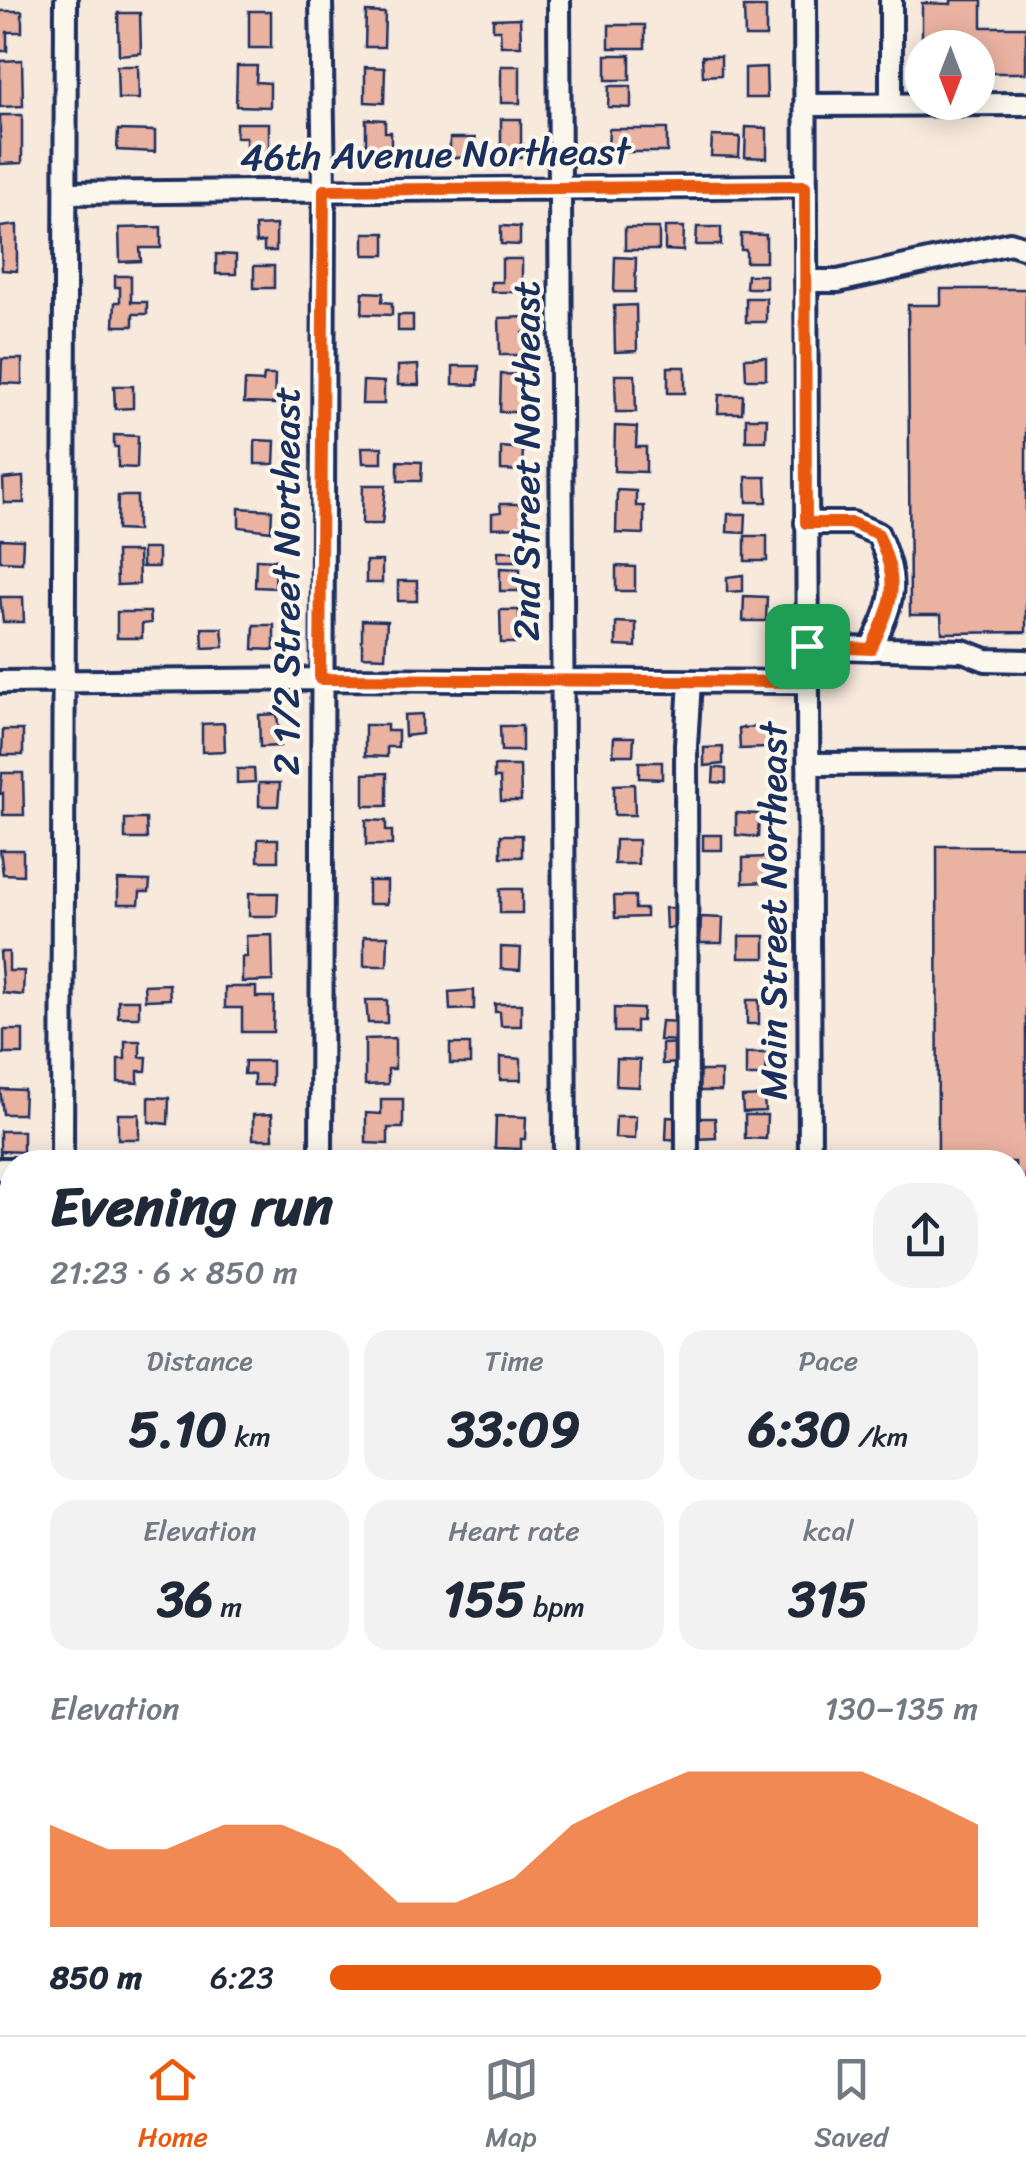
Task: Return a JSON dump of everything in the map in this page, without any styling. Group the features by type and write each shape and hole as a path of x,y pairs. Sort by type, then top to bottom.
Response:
{"street":[{"path":"62,1150 66,0"},
{"name":"2 1/2 Street Northeast","path":"321,0 324,190 321,1150"},
{"name":"2nd Street Northeast","path":"559,0 566,1150"},
{"name":"Main Street Northeast","path":"804,0 810,1150"},
{"path":"891,0 891,105"},
{"path":"805,106 1026,104"},
{"name":"46th Avenue Northeast","path":"66,193 805,186"},
{"path":"806,281 838,281 1010,243 1026,248"},
{"path":"806,523 852,523 878,534 893,570 890,607 871,649"},
{"path":"807,646 963,652 986,660 1026,661"},
{"path":"0,682 807,682"},
{"path":"688,1150 686,745 690,682"},
{"path":"808,764 1026,763"}],"building":[{"path":"982,0 982,27 1026,27 1026,73 995,73 995,30 922,30 922,3"},
{"path":"744,7 766,7 766,37 745,37"},
{"path":"0,11 22,11 22,32 7,32 7,51 0,51"},
{"path":"249,11 271,11 271,48 249,48"},
{"path":"366,12 385,13 384,47 365,47"},
{"path":"118,13 140,13 141,53 119,55"},
{"path":"520,18 521,46 501,46 500,30 493,30 493,19"},
{"path":"609,25 645,25 645,48 609,48"},
{"path":"606,55 630,55 630,80 606,80"},
{"path":"702,56 721,56 721,75 703,76"},
{"path":"22,60 23,106 0,107 0,61"},
{"path":"117,66 138,66 139,99 118,99"},
{"path":"237,66 257,66 256,82 270,83 270,107 236,106"},
{"path":"501,66 520,66 520,103 501,103"},
{"path":"365,67 385,68 384,103 365,102"},
{"path":"766,67 767,98 745,98 745,68"},
{"path":"609,86 631,86 631,108 608,107"},
{"path":"0,115 22,115 22,163 0,164"},
{"path":"366,119 385,120 385,132 391,132 391,146 385,146 385,156 366,155"},
{"path":"501,119 521,119 521,157 501,157"},
{"path":"236,123 269,123 269,157 246,158 246,137 236,137"},
{"path":"746,127 767,128 767,158 745,157"},
{"path":"609,129 667,129 667,152 608,152"},
{"path":"118,130 155,131 155,152 117,150"},
{"path":"712,136 740,137 739,157 711,156"},
{"path":"450,138 475,138 476,157 450,158"},
{"path":"17,225 17,271 2,270 0,227"},
{"path":"276,225 276,251 264,251 264,242 256,243 255,226"},
{"path":"501,226 520,227 520,245 501,244"},
{"path":"161,227 161,248 140,248 141,261 120,262 119,228"},
{"path":"665,227 684,227 683,251 665,250"},
{"path":"697,227 721,227 721,245 696,245"},
{"path":"625,228 659,228 659,250 625,250"},
{"path":"364,233 385,233 385,255 364,255"},
{"path":"741,234 766,235 766,262 746,262"},
{"path":"216,254 236,255 236,274 216,274"},
{"path":"615,257 636,258 635,292 614,292"},
{"path":"502,259 522,259 522,292 491,292 491,282 502,282"},
{"path":"254,266 274,266 274,288 254,288"},
{"path":"747,275 766,275 766,288 746,288"},
{"path":"115,276 131,276 131,302 147,302 147,314 133,314 133,326 114,326 115,302 120,302"},
{"path":"941,289 1026,289 1026,632 942,633 941,615 910,615 908,305 941,305"},
{"path":"363,292 383,293 382,302 392,303 392,315 362,314"},
{"path":"746,298 766,298 766,322 746,322"},
{"path":"636,305 637,351 615,352 614,306"},
{"path":"398,315 413,315 413,331 398,331"},
{"path":"528,317 528,332 523,333 524,355 500,355 499,318"},
{"path":"766,357 766,379 746,379 745,358"},
{"path":"2,359 22,359 22,384 1,383"},
{"path":"418,365 419,385 398,385 398,366"},
{"path":"453,366 479,366 478,385 453,384"},
{"path":"668,367 685,367 685,393 668,393"},
{"path":"501,374 523,375 523,412 500,412"},
{"path":"264,375 275,375 274,404 244,403 245,381 263,382"},
{"path":"615,375 635,375 636,412 616,412"},
{"path":"363,381 384,382 384,404 362,404"},
{"path":"114,386 133,386 133,408 115,409"},
{"path":"719,395 743,395 742,413 718,413"},
{"path":"746,418 767,418 766,441 746,441"},
{"path":"615,426 637,427 636,447 646,447 646,472 614,471"},
{"path":"114,435 138,436 137,468 118,467"},
{"path":"255,440 275,441 274,464 255,464"},
{"path":"362,447 382,447 382,463 363,463"},
{"path":"501,447 523,449 522,471 501,470"},
{"path":"398,461 422,462 421,481 398,481"},
{"path":"23,477 24,503 4,503 3,479"},
{"path":"746,477 766,477 767,502 747,502"},
{"path":"363,485 386,485 382,524 362,524"},
{"path":"617,490 636,491 636,506 644,506 644,534 616,533"},
{"path":"118,496 137,496 137,531 117,530"},
{"path":"500,504 522,504 522,527 492,528 492,513 501,512"},
{"path":"239,508 272,510 271,531 239,527"},
{"path":"728,514 746,514 745,533 727,532"},
{"path":"745,536 767,536 767,561 745,561"},
{"path":"0,539 23,540 22,562 0,561"},
{"path":"142,549 158,549 158,567 142,567"},
{"path":"498,551 518,551 518,561 498,561"},
{"path":"116,552 138,552 139,584 117,585"},
{"path":"256,559 276,560 275,588 255,587"},
{"path":"366,561 382,561 382,583 366,583"},
{"path":"616,566 635,567 635,591 616,591"},
{"path":"500,568 520,569 520,591 500,591"},
{"path":"743,575 743,591 727,592 727,577"},
{"path":"398,581 417,581 417,601 398,601"},
{"path":"744,596 767,597 766,621 743,621"},
{"path":"0,597 23,597 24,622 3,622"},
{"path":"500,610 519,610 520,643 501,643"},
{"path":"117,612 150,612 151,623 142,624 142,638 117,638"},
{"path":"362,620 387,621 385,657 362,656"},
{"path":"616,622 636,623 636,647 616,646"},
{"path":"254,625 274,625 274,650 253,649"},
{"path":"202,628 222,628 224,647 203,648"},
{"path":"277,714 280,746 260,747 259,715"},
{"path":"422,714 422,734 405,736 404,715"},
{"path":"224,723 225,751 202,752 202,724"},
{"path":"365,725 387,725 387,731 398,731 398,747 387,747 387,757 365,756"},
{"path":"500,726 522,726 522,751 501,751"},
{"path":"767,727 767,748 740,749 739,728"},
{"path":"3,730 23,730 23,755 2,755"},
{"path":"614,737 634,737 633,755 613,755"},
{"path":"723,747 723,764 704,766 704,748"},
{"path":"639,762 662,762 662,779 639,778"},
{"path":"494,766 520,766 521,801 501,801 500,778 494,778"},
{"path":"714,767 726,769 726,783 713,782"},
{"path":"237,769 254,769 255,782 237,783"},
{"path":"2,773 23,773 24,815 3,815"},
{"path":"387,773 387,806 364,806 364,774"},
{"path":"259,783 280,783 278,806 259,806"},
{"path":"634,784 635,815 614,815 614,785"},
{"path":"736,813 759,814 758,837 736,835"},
{"path":"125,819 146,819 147,839 125,839"},
{"path":"366,820 386,821 386,831 392,831 392,845 366,845"},
{"path":"501,835 522,835 522,857 501,857"},
{"path":"703,835 722,835 722,850 703,850"},
{"path":"258,839 278,839 278,861 258,861"},
{"path":"615,840 638,840 638,864 614,864"},
{"path":"937,846 1026,846 1026,1150 938,1150"},
{"path":"0,850 23,850 23,875 3,874"},
{"path":"768,857 768,882 743,883 743,858"},
{"path":"118,880 150,881 149,892 140,892 139,904 118,904"},
{"path":"368,881 387,881 387,904 368,904"},
{"path":"500,889 522,889 522,913 500,913"},
{"path":"249,893 278,893 277,916 249,916"},
{"path":"614,896 635,896 635,909 646,909 646,917 615,918"},
{"path":"665,908 682,908 683,928 666,928"},
{"path":"701,917 723,918 722,943 700,943"},
{"path":"272,935 273,981 242,982 246,936"},
{"path":"364,936 388,936 387,966 364,966"},
{"path":"739,936 765,936 765,958 739,958"},
{"path":"501,947 521,948 520,970 501,969"},
{"path":"0,952 9,952 9,971 24,971 23,995 3,993"},
{"path":"169,984 170,999 145,1000 144,985"},
{"path":"225,987 256,987 256,997 274,997 273,1032 242,1032 242,1008 225,1008"},
{"path":"474,990 474,1009 450,1010 449,992"},
{"path":"118,1000 139,1000 139,1017 118,1017"},
{"path":"366,1000 387,1000 387,1023 368,1023"},
{"path":"747,1000 759,1000 759,1024 747,1024"},
{"path":"495,1004 521,1004 521,1026 501,1026"},
{"path":"614,1008 643,1009 642,1021 636,1021 636,1032 614,1032"},
{"path":"661,1021 683,1022 682,1041 659,1040"},
{"path":"4,1030 23,1030 23,1054 4,1054"},
{"path":"395,1038 395,1069 388,1069 388,1084 365,1085 365,1039"},
{"path":"125,1041 140,1041 140,1057 147,1057 146,1071 138,1071 138,1083 118,1082 118,1059 125,1059"},
{"path":"683,1043 683,1063 662,1064 662,1044"},
{"path":"450,1044 470,1044 470,1064 450,1064"},
{"path":"746,1053 767,1053 766,1076 746,1076"},
{"path":"500,1057 521,1059 521,1080 500,1080"},
{"path":"617,1059 640,1060 639,1087 616,1086"},
{"path":"245,1061 272,1061 272,1085 254,1085 254,1074 244,1074"},
{"path":"697,1071 721,1071 721,1091 697,1091"},
{"path":"0,1089 24,1090 23,1114 3,1114"},
{"path":"764,1096 765,1111 743,1112 742,1097"},
{"path":"149,1097 169,1098 168,1124 149,1122"},
{"path":"381,1099 403,1099 403,1128 388,1128 388,1144 366,1143 366,1113 381,1114"},
{"path":"118,1114 139,1114 139,1139 118,1139"},
{"path":"272,1114 273,1139 253,1139 253,1115"},
{"path":"745,1115 767,1115 766,1139 745,1138"},
{"path":"496,1116 526,1117 521,1149 495,1148"},
{"path":"616,1116 636,1116 635,1139 615,1138"},
{"path":"667,1117 682,1118 681,1140 666,1139"},
{"path":"697,1118 715,1118 716,1138 697,1139"},
{"path":"0,1131 23,1131 23,1150 0,1150"}],"route":[{"path":"805,186 806,523 852,523 878,534 893,570 890,607 871,649 807,646 807,682 320,679 324,190 805,186"}]}
